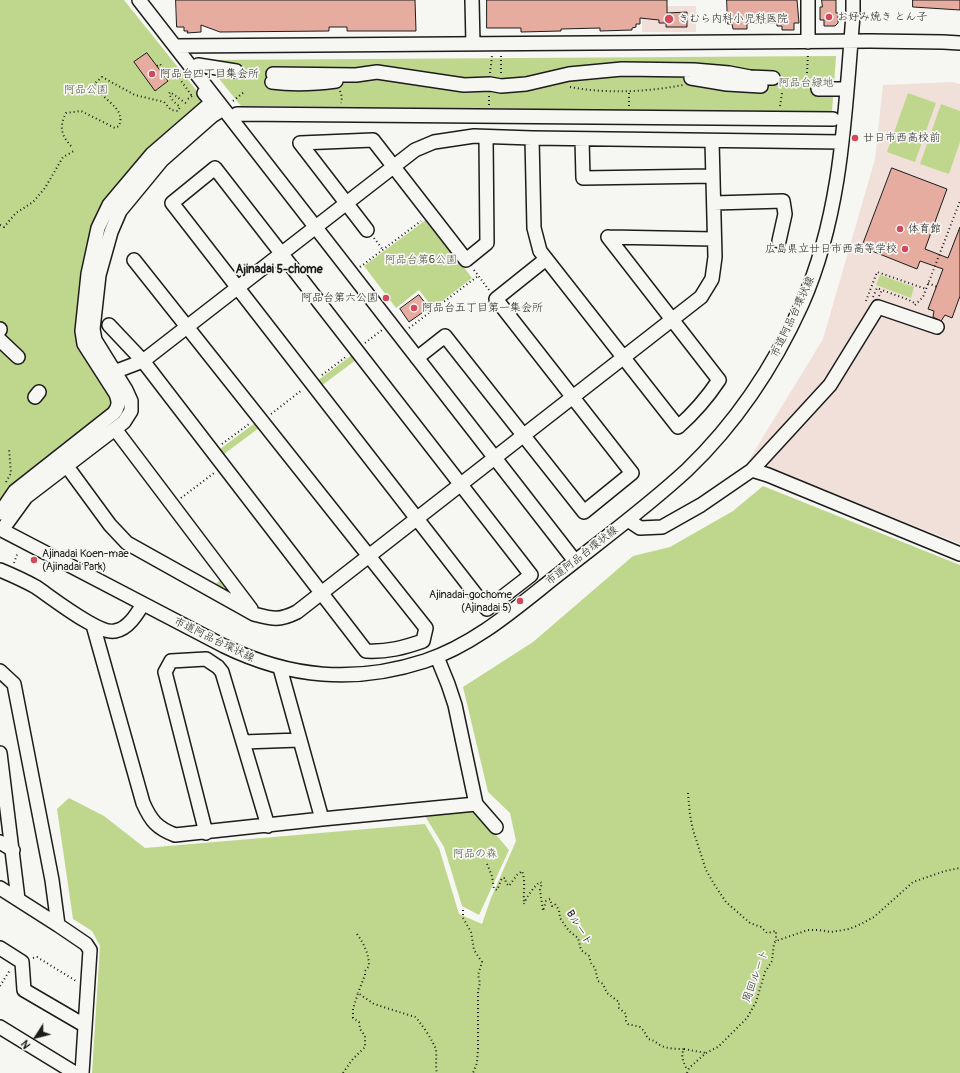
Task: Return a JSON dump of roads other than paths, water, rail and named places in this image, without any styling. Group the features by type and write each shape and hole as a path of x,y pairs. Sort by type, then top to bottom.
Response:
{"street":[{"path":"0,513 15,491 114,413 119,407 119,401 116,394 84,344 82,331 88,274 98,228 109,205 197,101 130,0"},
{"path":"139,0 575,562"},
{"path":"472,0 473,44"},
{"path":"808,0 808,46"},
{"name":"市道阿品台環状線","path":"1,529 242,655 280,668 320,674 361,674 401,668 437,656 463,645 487,630 665,490 713,444 750,396 772,362 802,303 824,239 832,207 842,142 853,0"},
{"path":"175,46 473,44 808,46 851,41 960,43"},
{"path":"198,65 236,72"},
{"path":"356,75 336,81 314,84 293,84 273,78 356,75 377,72 464,85 490,84 501,86 546,80 569,74 622,69 643,69 694,70 730,73 750,77 776,86"},
{"path":"818,90 846,90"},
{"path":"1,529 26,497 124,422 131,411 131,401 126,390 95,340 93,330 99,275 111,232 120,211 162,160 212,116 223,109"},
{"path":"237,114 833,119"},
{"path":"66,465 110,525 127,543 254,614 274,619 286,618 297,612 322,593 701,297 712,279 715,256 713,176 718,118"},
{"path":"114,372 143,361 415,150 434,142 474,136 582,139 842,142"},
{"path":"367,230 300,143 373,140 466,260 487,243 486,137"},
{"path":"532,138 534,228 540,251 678,427 692,415 706,399 719,380 608,237 714,239"},
{"path":"582,139 583,178 713,176"},
{"path":"215,168 531,575 487,609 237,288 172,203 215,168"},
{"path":"714,202 783,201 786,214 779,241"},
{"path":"417,358 445,336 584,512 632,473 496,299 546,259"},
{"path":"109,325 143,361 366,651 401,649 422,641 426,628 134,260"},
{"path":"628,520 640,528 662,528 701,505 752,470 830,385 878,307 937,327"},
{"path":"0,340 18,357"},
{"path":"115,429 254,614"},
{"path":"752,470 960,554"},
{"path":"203,586 213,579 220,568"},
{"path":"0,570 34,587 92,625 105,631 116,632 130,621 144,604"},
{"path":"92,625 143,804 148,815 164,831 175,835 206,833 322,819 476,804"},
{"path":"437,656 455,705 476,804 496,827"},
{"path":"206,833 165,672 171,660 206,660 218,667 222,672 268,826"},
{"path":"280,668 322,819"},
{"path":"0,671 14,684 52,880 58,925"},
{"path":"243,742 299,740"},
{"path":"0,756 18,899"},
{"path":"0,842 13,850"},
{"path":"0,888 86,944 90,950 82,1073"},
{"path":"0,948 19,960 24,990 84,1025"},
{"path":"0,1027 75,1073"}],"place":[{"name":"お好み焼き とん子","path":"829,17"},
{"name":"きむら内科小児科医院","path":"669,19"},
{"name":"阿品台四丁目集会所","path":"152,74"},
{"name":"廿日市西高校前","path":"855,138"},
{"name":"体育館","path":"900,229"},
{"name":"広島県立廿日市西高等学校","path":"905,249"},
{"name":"阿品台第六公園","path":"386,298"},
{"name":"阿品台五丁目第一集会所","path":"414,308"},
{"name":"Ajinadai Koen-mae (Ajinadai Park)","path":"34,560"},
{"name":"Ajinadai-gochome (Ajinadai 5)","path":"520,601"}],"district":[{"name":"Ajinadai 5-chome","path":"279,270"}],"park label":[{"name":"阿品台緑地","path":"806,83"},
{"name":"阿品公園","path":"86,90"},
{"name":"阿品台第6公園","path":"421,260"},
{"name":"阿品の森","path":"475,854"}]}
